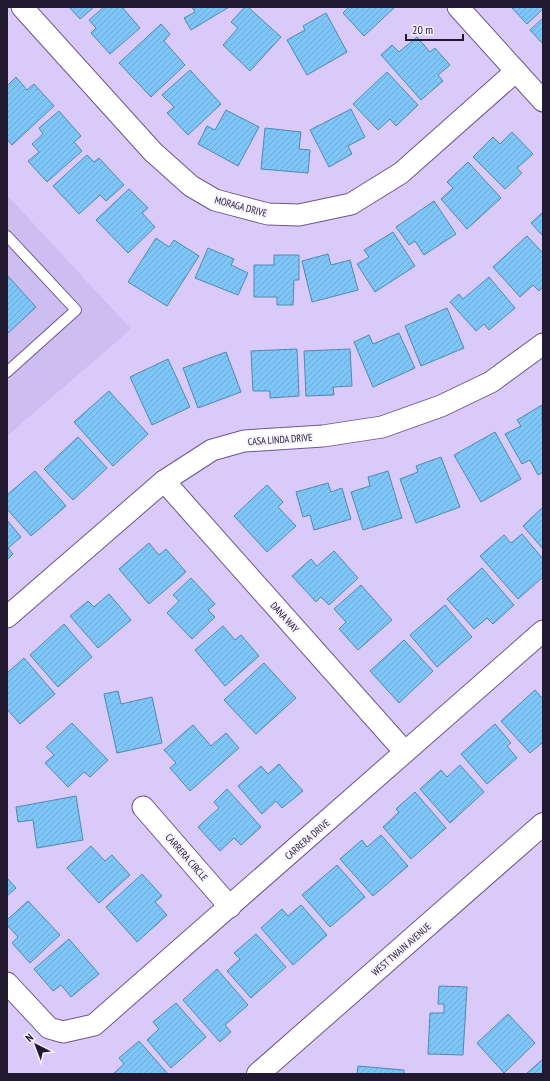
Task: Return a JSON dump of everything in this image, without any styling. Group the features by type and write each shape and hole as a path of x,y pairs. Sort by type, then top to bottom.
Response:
{"street":[{"name":"MORAGA DRIVE","path":"22,7 153,152 191,186 215,200 268,214 299,215 351,204 401,174 516,71"},
{"path":"458,7 543,101"},
{"name":"CASA LINDA DRIVE","path":"7,617 164,481 212,450 244,441 323,436 382,427 441,406 491,382 543,344"},
{"name":"DANA WAY","path":"164,481 405,752"},
{"name":"CARRERA DRIVE","path":"7,983 49,1028 63,1032 94,1025 543,631"},
{"name":"CARRERA CIRCLE","path":"143,807 230,907"},
{"name":"WEST TWAIN AVENUE","path":"258,1074 543,824"}],"lane":[{"path":"7,236 76,310 7,372"}],"shaded area":[{"path":"7,195 131,329 7,436"}],"building":[{"path":"69,7 94,7 80,19"},
{"path":"104,7 122,7 140,28 110,54 91,33 96,28 89,20"},
{"path":"192,7 229,7 191,30 184,18 195,12"},
{"path":"245,7 248,7 281,37 250,71 223,45 238,28 231,22"},
{"path":"349,7 395,7 364,36 343,13"},
{"path":"511,7 543,7 543,9 527,24"},
{"path":"326,13 347,52 307,75 287,40 305,30 303,26"},
{"path":"543,18 543,44 530,30"},
{"path":"161,24 170,34 164,41 185,65 151,97 119,63"},
{"path":"417,37 430,52 435,48 450,65 438,75 443,81 421,100 381,55 392,45 399,52"},
{"path":"190,70 221,104 188,135 167,113 174,107 162,95"},
{"path":"387,72 418,105 396,126 390,119 378,130 353,104"},
{"path":"16,77 27,90 34,84 54,106 12,145 7,139 7,86"},
{"path":"351,109 365,137 348,146 352,154 329,167 310,130"},
{"path":"226,110 259,127 238,166 198,144 207,126 215,130"},
{"path":"59,111 81,136 74,142 82,151 47,182 28,161 39,152 32,144 43,134 39,128"},
{"path":"265,128 301,132 299,149 310,150 308,173 261,169"},
{"path":"512,132 533,154 517,168 522,173 505,189 473,157 493,137 500,144"},
{"path":"87,155 94,162 99,158 124,185 106,201 100,195 79,214 53,186"},
{"path":"468,162 501,198 467,229 441,199 453,188 447,182"},
{"path":"129,189 148,208 142,213 155,227 128,253 96,220"},
{"path":"434,201 456,234 424,255 415,241 409,245 396,227"},
{"path":"543,212 543,236 531,223"},
{"path":"393,232 415,266 375,292 357,264 369,257 364,250"},
{"path":"527,236 543,253 543,287 539,291 533,285 520,297 493,267"},
{"path":"156,238 169,247 174,240 199,256 167,306 128,282"},
{"path":"208,248 234,259 231,265 248,273 238,295 195,278"},
{"path":"328,254 331,265 350,260 358,290 312,302 302,261"},
{"path":"274,255 299,255 299,280 294,280 293,305 277,305 277,297 254,297 254,265 274,265"},
{"path":"7,275 36,307 7,334"},
{"path":"489,277 515,308 489,330 484,324 476,331 450,302 459,294 463,299"},
{"path":"447,308 464,348 421,366 405,326"},
{"path":"399,333 415,368 373,387 354,342 369,335 373,344"},
{"path":"297,349 299,396 270,398 270,391 253,391 251,351"},
{"path":"350,349 352,386 333,387 334,395 306,396 304,351"},
{"path":"226,352 241,392 198,408 183,368"},
{"path":"168,359 190,407 152,425 130,377"},
{"path":"109,391 148,434 113,466 74,422"},
{"path":"542,405 543,472 538,475 530,460 522,464 505,434 521,426 517,420"},
{"path":"495,432 521,479 481,502 454,455"},
{"path":"78,437 107,468 73,500 44,469"},
{"path":"441,457 460,507 416,523 400,479 418,472 416,466"},
{"path":"35,471 66,506 31,536 7,509 7,495"},
{"path":"388,471 402,518 363,530 351,492 370,486 368,477"},
{"path":"328,483 331,492 342,488 351,519 314,530 310,515 303,517 296,492"},
{"path":"267,485 283,502 278,507 296,526 267,552 234,516"},
{"path":"543,507 543,549 523,526"},
{"path":"7,520 21,537 8,548 13,554 7,560"},
{"path":"522,534 543,559 543,577 518,599 480,556 504,535 511,543"},
{"path":"149,543 159,555 166,549 186,572 149,604 119,569"},
{"path":"334,551 358,578 329,605 321,597 316,602 292,576 311,559 317,566"},
{"path":"482,568 514,605 493,624 487,618 474,629 447,599"},
{"path":"191,578 215,604 208,610 215,617 192,639 167,613 179,601 173,595"},
{"path":"361,585 392,620 358,650 339,629 346,622 334,609"},
{"path":"109,594 131,620 98,648 70,616 88,601 94,607"},
{"path":"445,605 472,637 437,667 410,635"},
{"path":"64,624 92,657 58,687 30,655"},
{"path":"223,626 235,640 241,635 259,656 225,686 195,650"},
{"path":"404,640 433,671 399,703 370,671"},
{"path":"24,658 55,694 20,724 7,709 7,673"},
{"path":"264,663 296,698 256,734 224,700"},
{"path":"535,690 543,699 543,742 530,753 501,721"},
{"path":"118,691 121,704 152,697 162,743 117,753 104,694"},
{"path":"72,723 108,760 90,777 84,772 68,787 45,763 54,755 46,747"},
{"path":"495,724 511,743 507,746 517,758 487,784 461,754"},
{"path":"193,725 211,746 226,733 239,748 190,791 170,768 176,763 164,750"},
{"path":"279,764 303,791 282,808 276,801 262,814 238,786 261,766 268,774"},
{"path":"460,765 484,792 450,823 420,789 441,770 447,777"},
{"path":"227,789 261,827 241,845 234,838 220,851 198,827 219,808 214,802"},
{"path":"415,792 446,828 411,859 383,827 399,812 396,809"},
{"path":"76,796 83,840 37,848 33,820 18,822 16,807"},
{"path":"381,835 408,866 373,896 340,859 362,840 367,847"},
{"path":"91,846 105,861 112,855 130,875 99,903 67,868"},
{"path":"337,865 365,897 330,927 302,895"},
{"path":"142,874 162,896 155,902 167,915 137,942 106,907"},
{"path":"7,878 16,888 7,896"},
{"path":"28,901 60,935 30,963 12,943 18,937 7,925 7,920"},
{"path":"301,905 327,935 293,965 261,928 282,909 288,916"},
{"path":"256,934 286,967 251,998 227,971 240,959 234,953"},
{"path":"69,939 99,974 71,997 61,985 53,991 34,969"},
{"path":"217,969 248,1005 225,1025 231,1032 220,1042 183,1000"},
{"path":"439,986 467,987 463,1055 428,1054 430,1013 444,1013 444,1004 438,1004"},
{"path":"176,1003 206,1037 171,1068 147,1040 159,1029 153,1022"},
{"path":"508,1014 535,1043 504,1073 477,1043"},
{"path":"139,1041 168,1074 113,1074 124,1064 119,1058"},
{"path":"543,1059 543,1074 526,1074"},
{"path":"358,1066 404,1070 404,1074 357,1074"}]}
